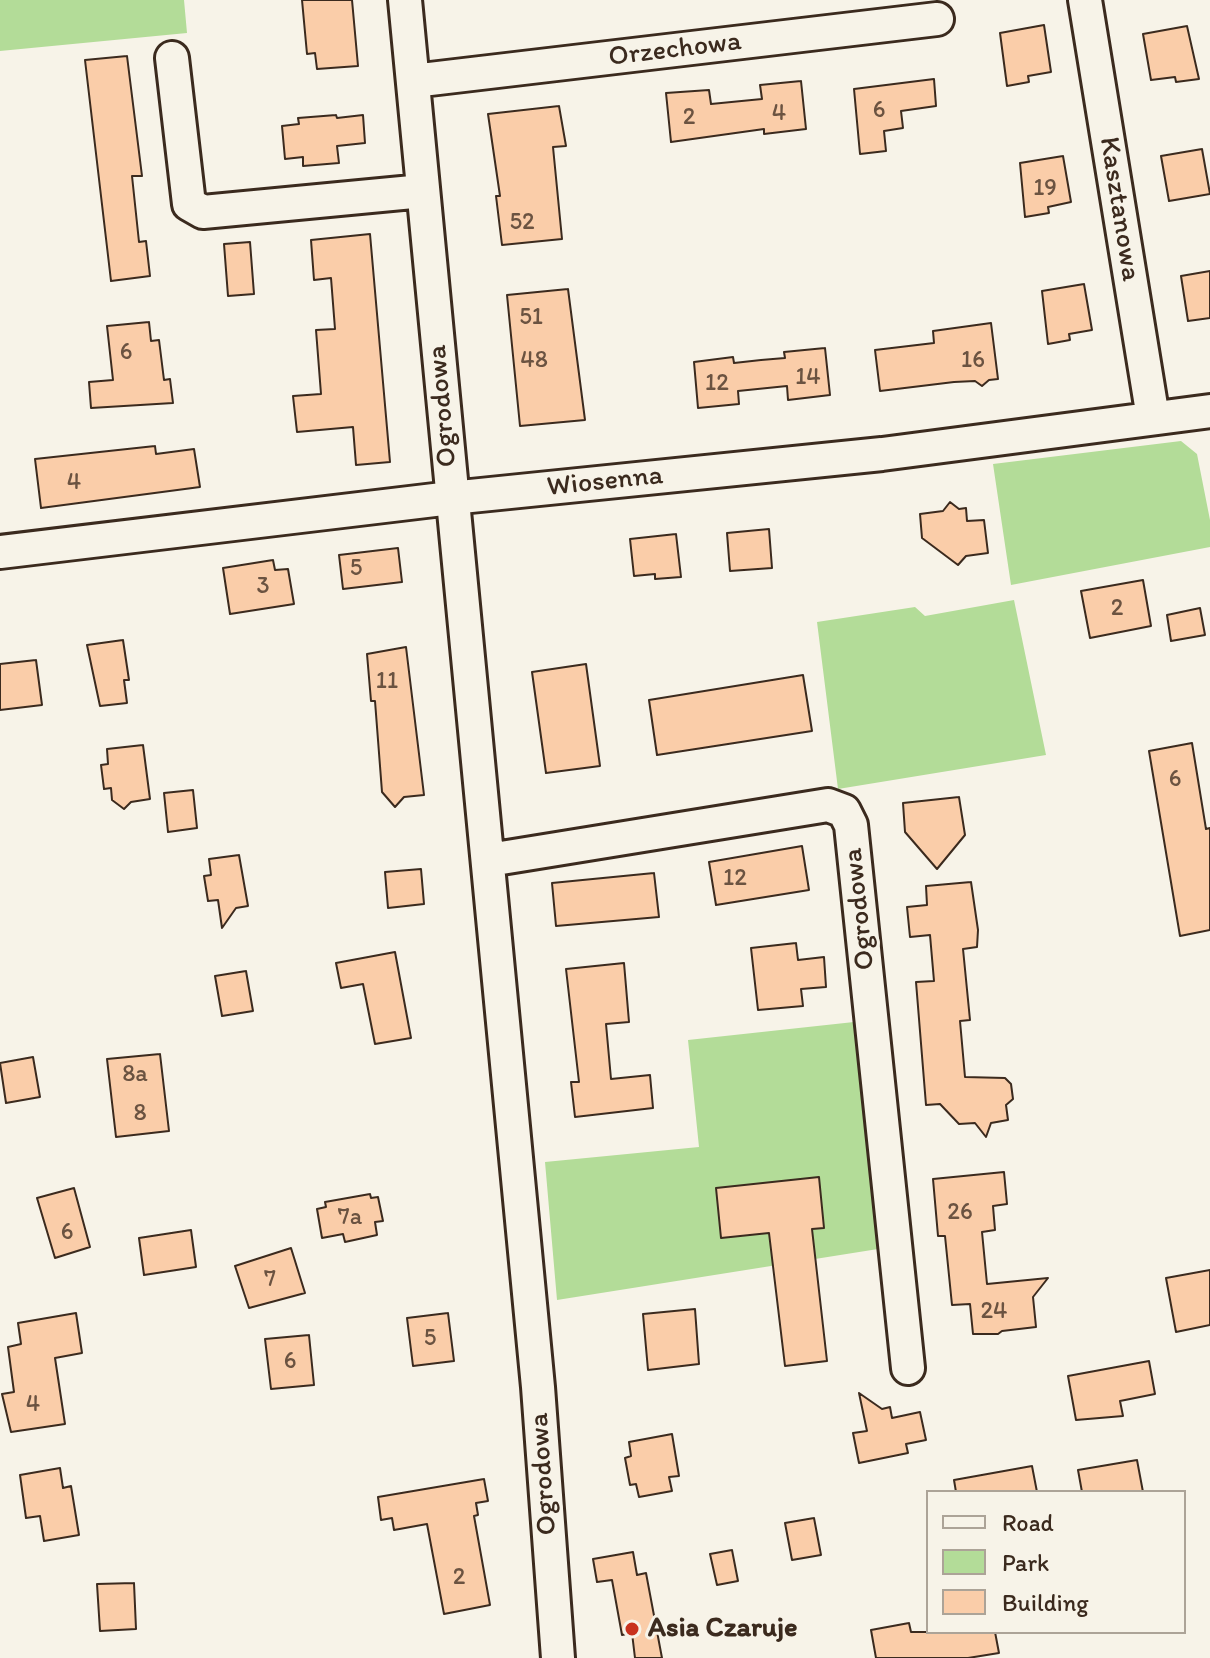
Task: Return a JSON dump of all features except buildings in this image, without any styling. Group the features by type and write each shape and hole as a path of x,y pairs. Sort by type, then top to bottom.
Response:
{"street":[{"name":"Ogrodowa","path":"405,0 538,1387 558,1658"},
{"name":"Kasztanowa","path":"1085,0 1153,418"},
{"name":"Orzechowa","path":"413,81 937,19"},
{"path":"172,58 189,204 203,212 423,191"},
{"name":"Wiosenna","path":"0,552 451,498 882,454 1210,411"},
{"name":"Ogrodowa","path":"489,860 828,805 844,811 851,825 908,1368"}],"green space":[{"path":"0,0 184,0 187,33 0,51"},
{"path":"1181,441 1197,454 1210,520 1210,547 1011,585 993,464"},
{"path":"1014,600 1046,755 838,789 817,622 915,607 925,616"},
{"path":"854,1022 878,1249 557,1300 545,1162 699,1147 688,1040"}],"place":[{"name":"Asia Czaruje","path":"632,1629"}]}
